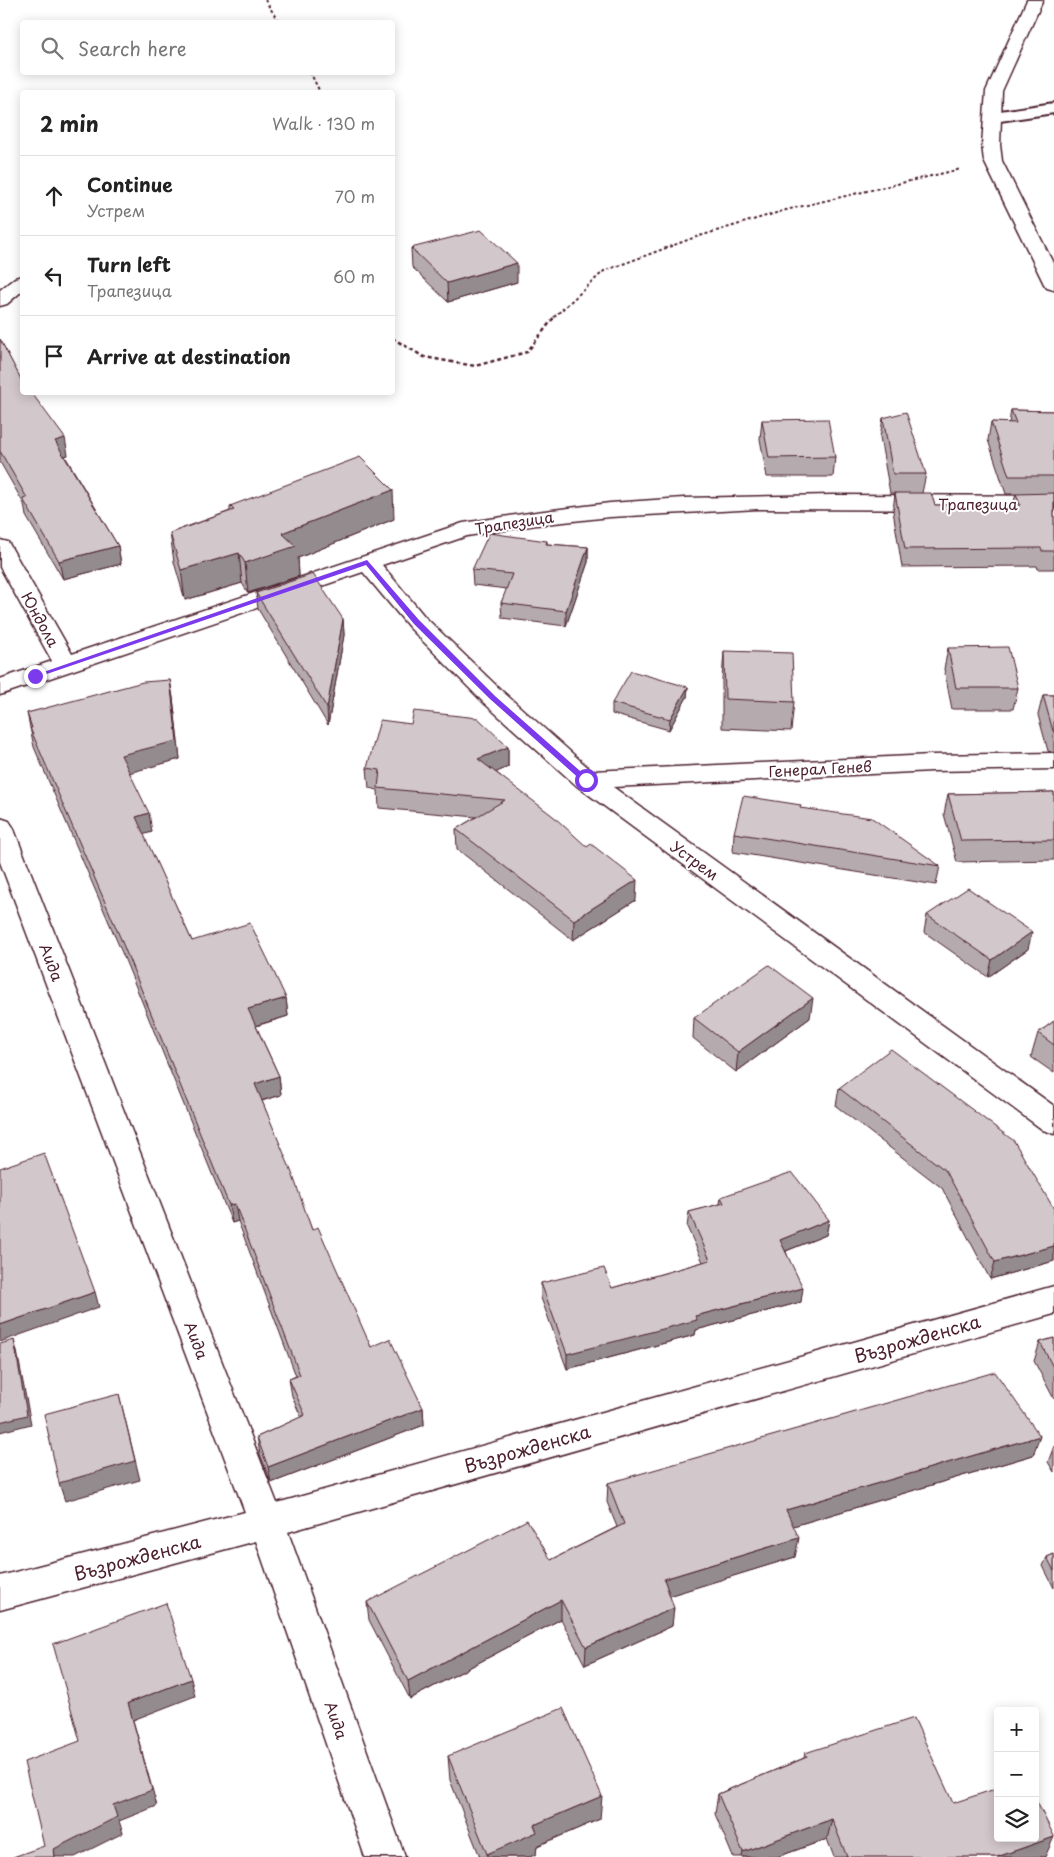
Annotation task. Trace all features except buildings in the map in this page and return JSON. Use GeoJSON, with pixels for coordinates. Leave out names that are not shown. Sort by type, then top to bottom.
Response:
{"type":"FeatureCollection","features":[{"type":"Feature","properties":{"kind":"street"},"geometry":{"type":"LineString","coordinates":[[1035,0],[994,91],[993,161],[1054,284]]}},
{"type":"Feature","properties":{"kind":"street"},"geometry":{"type":"LineString","coordinates":[[0,300],[20,284]]}},
{"type":"Feature","properties":{"kind":"street","name":"Трапезица"},"geometry":{"type":"LineString","coordinates":[[0,688],[463,530],[526,518],[628,508],[809,502],[1054,503]]}},
{"type":"Feature","properties":{"kind":"street","name":"Юндола"},"geometry":{"type":"LineString","coordinates":[[0,547],[66,665]]}},
{"type":"Feature","properties":{"kind":"street","name":"Устрем"},"geometry":{"type":"LineString","coordinates":[[367,562],[430,636],[493,697],[586,780],[1054,1122]]}},
{"type":"Feature","properties":{"kind":"street","name":"Генерал Генев"},"geometry":{"type":"LineString","coordinates":[[586,780],[932,763],[1054,761]]}},
{"type":"Feature","properties":{"kind":"street","name":"Аида"},"geometry":{"type":"LineString","coordinates":[[0,827],[267,1522],[385,1857]]}},
{"type":"Feature","properties":{"kind":"street","name":"Възрожденска"},"geometry":{"type":"LineString","coordinates":[[0,1594],[267,1522],[1054,1300]]}},
{"type":"Feature","properties":{"kind":"lane"},"geometry":{"type":"LineString","coordinates":[[993,117],[1054,108]]}},
{"type":"Feature","properties":{"kind":"path"},"geometry":{"type":"LineString","coordinates":[[265,0],[278,20]]}},
{"type":"Feature","properties":{"kind":"path"},"geometry":{"type":"LineString","coordinates":[[312,75],[319,90]]}},
{"type":"Feature","properties":{"kind":"path"},"geometry":{"type":"LineString","coordinates":[[395,340],[424,357],[475,366],[527,352],[559,310],[604,271],[693,238],[786,210],[900,185],[993,161]]}},
{"type":"Feature","properties":{"kind":"route"},"geometry":{"type":"LineString","coordinates":[[35,676],[367,562],[417,622],[493,697],[586,780]]}}]}
